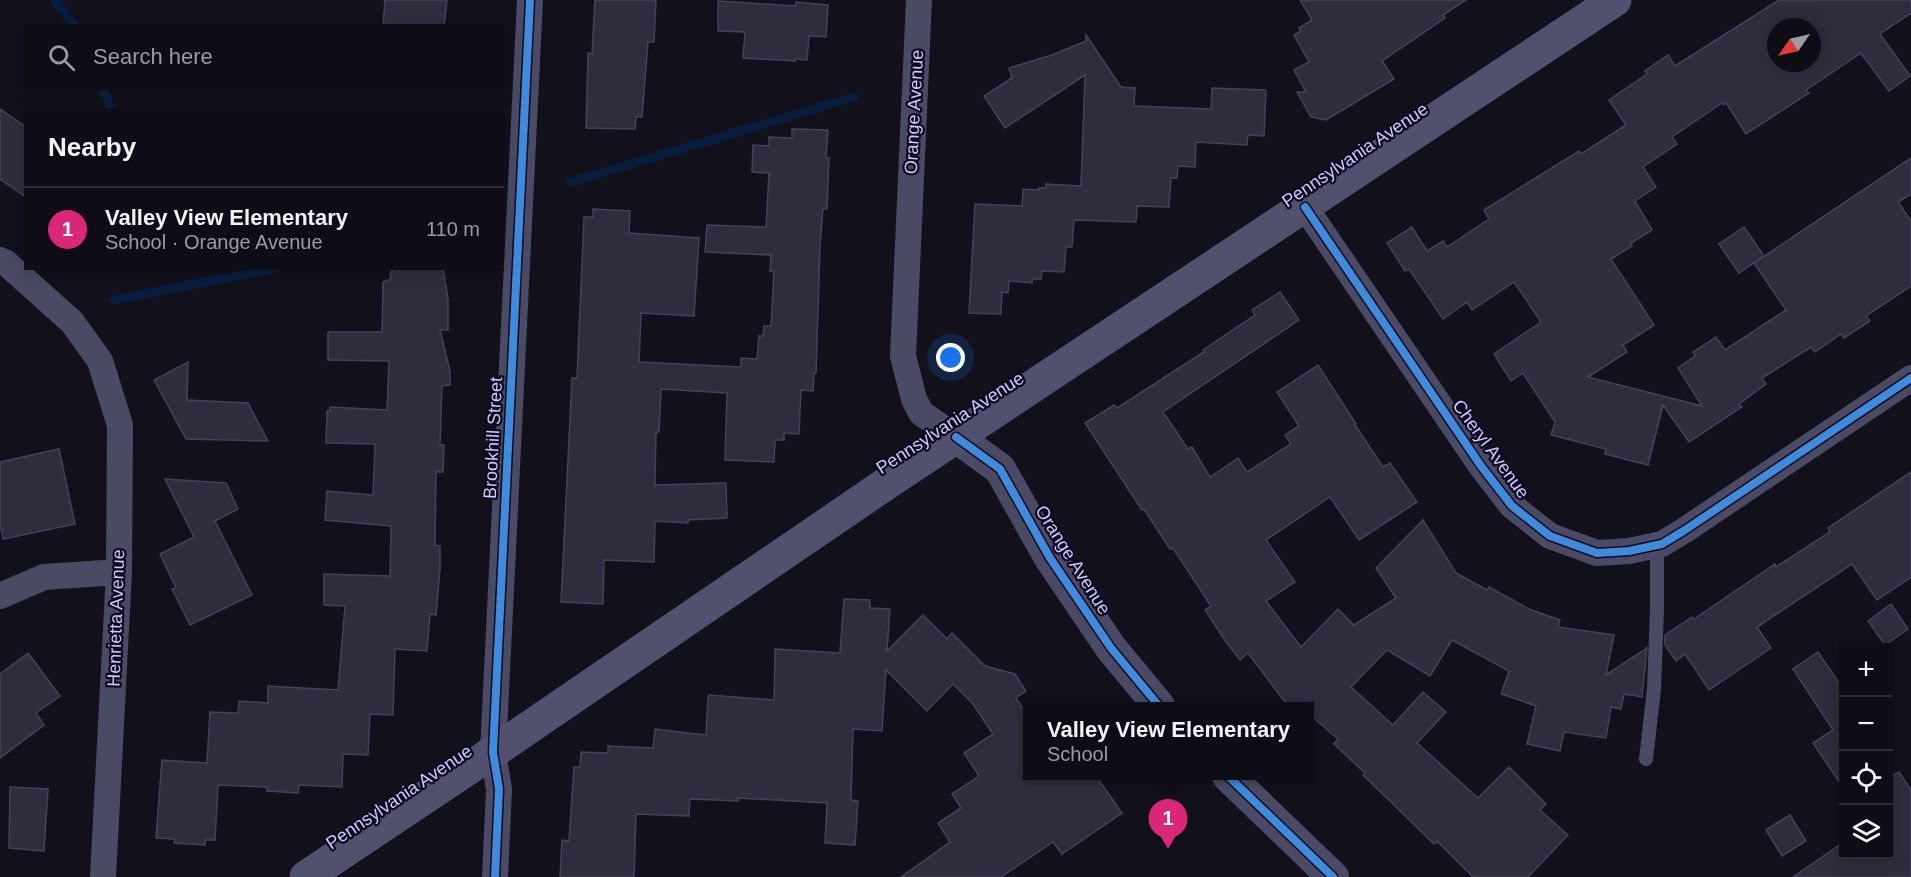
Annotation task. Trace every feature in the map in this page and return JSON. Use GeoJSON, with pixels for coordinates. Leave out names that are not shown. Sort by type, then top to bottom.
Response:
{"type":"FeatureCollection","features":[{"type":"Feature","properties":{"kind":"main road","name":"Pennsylvania Avenue"},"geometry":{"type":"LineString","coordinates":[[306,877],[956,437],[1615,0]]}},
{"type":"Feature","properties":{"kind":"street","name":"Brookhill Street"},"geometry":{"type":"LineString","coordinates":[[495,877],[499,789],[493,752],[530,0]]}},
{"type":"Feature","properties":{"kind":"street","name":"Orange Avenue"},"geometry":{"type":"LineString","coordinates":[[919,0],[903,356],[914,399],[921,413],[1000,469],[1056,567],[1110,648],[1156,702]]}},
{"type":"Feature","properties":{"kind":"street","name":"Cheryl Avenue"},"geometry":{"type":"LineString","coordinates":[[1305,207],[1475,456],[1512,506],[1550,536],[1598,553],[1629,551],[1662,544],[1911,378]]}},
{"type":"Feature","properties":{"kind":"street","name":"Henrietta Avenue"},"geometry":{"type":"LineString","coordinates":[[0,260],[72,322],[100,361],[120,425],[119,572],[103,877]]}},
{"type":"Feature","properties":{"kind":"street"},"geometry":{"type":"LineString","coordinates":[[0,596],[44,577],[119,572]]}},
{"type":"Feature","properties":{"kind":"street"},"geometry":{"type":"LineString","coordinates":[[1232,780],[1333,877]]}},
{"type":"Feature","properties":{"kind":"lane"},"geometry":{"type":"LineString","coordinates":[[1646,759],[1654,690],[1657,545]]}},
{"type":"Feature","properties":{"kind":"building"},"geometry":{"type":"Polygon","coordinates":[[[385,0],[447,0],[444,24],[383,24],[385,0]]]}},
{"type":"Feature","properties":{"kind":"building"},"geometry":{"type":"Polygon","coordinates":[[[595,0],[656,0],[654,42],[648,42],[642,117],[636,117],[635,129],[586,128],[588,53],[592,54],[595,0]]]}},
{"type":"Feature","properties":{"kind":"building"},"geometry":{"type":"Polygon","coordinates":[[[1300,0],[1466,0],[1443,15],[1445,18],[1382,61],[1394,79],[1326,120],[1311,117],[1297,92],[1306,92],[1294,70],[1309,62],[1294,35],[1301,31],[1299,28],[1312,20],[1300,0]]]}},
{"type":"Feature","properties":{"kind":"building"},"geometry":{"type":"Polygon","coordinates":[[[1779,0],[1911,0],[1911,13],[1880,34],[1910,76],[1889,91],[1861,53],[1806,90],[1809,93],[1746,134],[1726,103],[1723,105],[1722,103],[1672,137],[1677,144],[1643,167],[1656,187],[1635,201],[1652,230],[1611,259],[1654,325],[1623,345],[1627,352],[1588,377],[1702,406],[1678,368],[1695,356],[1693,352],[1716,337],[1725,350],[1786,310],[1754,263],[1911,158],[1911,194],[1898,202],[1911,221],[1911,286],[1866,316],[1870,321],[1844,338],[1841,334],[1815,352],[1811,347],[1762,378],[1766,384],[1739,404],[1742,407],[1689,442],[1663,405],[1648,465],[1605,454],[1606,449],[1551,435],[1555,422],[1523,373],[1511,381],[1494,354],[1541,322],[1514,282],[1472,310],[1467,302],[1443,319],[1409,269],[1405,271],[1387,243],[1412,227],[1427,251],[1443,241],[1447,247],[1489,219],[1484,210],[1579,151],[1581,154],[1626,125],[1609,100],[1647,74],[1645,71],[1668,55],[1675,66],[1779,0]]]}},
{"type":"Feature","properties":{"kind":"building"},"geometry":{"type":"Polygon","coordinates":[[[718,1],[795,6],[796,2],[828,5],[826,37],[809,36],[807,60],[743,58],[745,32],[718,31],[718,1]]]}},
{"type":"Feature","properties":{"kind":"building"},"geometry":{"type":"Polygon","coordinates":[[[1086,35],[1121,87],[1135,88],[1134,106],[1211,109],[1212,88],[1266,90],[1264,136],[1248,135],[1247,145],[1196,142],[1195,167],[1178,166],[1177,178],[1171,178],[1169,207],[1137,206],[1136,222],[1074,220],[1072,247],[1066,247],[1064,272],[1042,271],[1041,279],[1032,279],[1032,283],[1009,281],[1008,293],[1002,292],[1001,314],[969,313],[975,204],[1022,206],[1023,189],[1039,190],[1039,188],[1046,188],[1046,184],[1081,186],[1085,75],[1005,128],[984,96],[1012,78],[1009,68],[1052,55],[1086,41],[1086,35]]]}},
{"type":"Feature","properties":{"kind":"building"},"geometry":{"type":"Polygon","coordinates":[[[0,109],[24,126],[24,196],[0,179],[0,109]]]}},
{"type":"Feature","properties":{"kind":"building"},"geometry":{"type":"Polygon","coordinates":[[[792,129],[828,130],[826,158],[829,158],[827,209],[823,208],[820,245],[816,373],[814,373],[813,391],[801,390],[799,434],[784,433],[784,440],[775,440],[774,462],[725,460],[727,393],[661,389],[659,432],[656,432],[655,485],[726,483],[727,518],[688,520],[688,523],[655,521],[654,562],[604,560],[603,604],[561,602],[572,378],[577,378],[584,217],[593,217],[593,209],[630,211],[629,233],[699,238],[694,316],[641,313],[639,362],[741,367],[741,358],[757,359],[759,336],[763,336],[764,326],[771,326],[774,272],[770,271],[771,255],[705,252],[707,225],[766,227],[769,173],[752,172],[753,145],[769,146],[769,137],[792,138],[792,129]]]}},
{"type":"Feature","properties":{"kind":"building"},"geometry":{"type":"Polygon","coordinates":[[[1744,227],[1764,256],[1739,273],[1719,244],[1744,227]]]}},
{"type":"Feature","properties":{"kind":"building"},"geometry":{"type":"Polygon","coordinates":[[[392,270],[443,270],[448,299],[448,330],[440,330],[450,371],[450,385],[442,386],[440,445],[444,445],[443,472],[436,472],[435,545],[440,546],[440,569],[436,615],[430,614],[427,651],[395,649],[393,715],[370,714],[368,755],[343,754],[342,787],[299,785],[298,793],[267,791],[267,787],[218,785],[215,840],[205,840],[205,845],[174,843],[175,839],[156,838],[162,760],[207,763],[210,712],[238,713],[239,701],[268,703],[268,686],[338,690],[345,606],[324,605],[324,574],[390,576],[391,526],[325,520],[327,491],[373,495],[375,444],[326,443],[327,411],[330,411],[330,407],[387,410],[389,361],[328,360],[328,332],[382,332],[383,282],[391,279],[390,273],[392,270]]]}},
{"type":"Feature","properties":{"kind":"building"},"geometry":{"type":"Polygon","coordinates":[[[1280,292],[1299,320],[1163,412],[1188,449],[1192,447],[1210,477],[1238,458],[1247,472],[1291,444],[1285,435],[1299,426],[1277,392],[1318,365],[1383,467],[1390,463],[1417,502],[1359,540],[1330,497],[1266,540],[1295,582],[1266,601],[1301,647],[1338,609],[1354,625],[1396,598],[1376,568],[1423,520],[1456,573],[1487,590],[1489,587],[1529,609],[1560,620],[1558,627],[1614,635],[1606,675],[1647,648],[1642,697],[1624,694],[1621,709],[1611,707],[1606,738],[1564,732],[1560,751],[1527,744],[1536,706],[1501,694],[1509,671],[1452,640],[1430,676],[1387,650],[1351,687],[1393,725],[1423,692],[1446,712],[1417,743],[1478,798],[1509,767],[1546,804],[1540,810],[1568,835],[1528,877],[1473,877],[1437,841],[1434,844],[1334,744],[1338,739],[1314,718],[1314,702],[1285,702],[1248,653],[1240,660],[1205,610],[1211,606],[1173,548],[1170,549],[1144,509],[1142,510],[1085,423],[1114,405],[1117,408],[1204,352],[1203,350],[1255,315],[1252,310],[1280,292]]]}},
{"type":"Feature","properties":{"kind":"building"},"geometry":{"type":"Polygon","coordinates":[[[188,362],[187,400],[248,403],[268,441],[186,439],[154,380],[188,362]]]}},
{"type":"Feature","properties":{"kind":"building"},"geometry":{"type":"Polygon","coordinates":[[[59,449],[75,524],[3,539],[0,524],[0,462],[59,449]]]}},
{"type":"Feature","properties":{"kind":"building"},"geometry":{"type":"Polygon","coordinates":[[[1911,472],[1911,577],[1877,600],[1852,564],[1757,627],[1771,648],[1709,690],[1685,654],[1676,661],[1665,645],[1665,635],[1692,617],[1694,619],[1775,564],[1776,567],[1830,532],[1828,528],[1911,472]]]}},
{"type":"Feature","properties":{"kind":"building"},"geometry":{"type":"Polygon","coordinates":[[[165,479],[226,483],[238,509],[215,521],[252,595],[190,625],[172,589],[176,588],[160,554],[194,537],[165,479]]]}},
{"type":"Feature","properties":{"kind":"building"},"geometry":{"type":"Polygon","coordinates":[[[844,599],[870,600],[870,608],[890,609],[887,651],[923,615],[947,639],[952,633],[985,666],[1015,674],[1026,691],[1016,698],[1023,709],[1023,780],[1099,780],[1122,813],[1062,854],[1053,842],[1001,877],[901,877],[950,842],[938,823],[961,808],[952,794],[979,776],[964,753],[993,734],[973,704],[953,684],[927,711],[886,670],[882,731],[853,729],[851,800],[858,801],[855,845],[825,843],[827,803],[738,798],[738,801],[690,799],[689,816],[636,814],[634,877],[560,877],[562,840],[569,841],[574,767],[580,767],[581,752],[608,753],[608,746],[653,748],[655,729],[706,735],[709,695],[774,700],[775,649],[840,653],[844,599]]]}},
{"type":"Feature","properties":{"kind":"building"},"geometry":{"type":"Polygon","coordinates":[[[1891,604],[1908,629],[1888,643],[1884,643],[1868,621],[1891,604]]]}},
{"type":"Feature","properties":{"kind":"building"},"geometry":{"type":"Polygon","coordinates":[[[1818,652],[1839,683],[1839,782],[1813,743],[1833,730],[1793,669],[1818,652]]]}},
{"type":"Feature","properties":{"kind":"building"},"geometry":{"type":"Polygon","coordinates":[[[28,653],[60,696],[36,713],[44,725],[0,758],[0,674],[28,653]]]}},
{"type":"Feature","properties":{"kind":"building"},"geometry":{"type":"Polygon","coordinates":[[[1899,772],[1911,790],[1911,877],[1793,877],[1839,845],[1839,859],[1893,859],[1893,775],[1899,772]]]}},
{"type":"Feature","properties":{"kind":"building"},"geometry":{"type":"Polygon","coordinates":[[[10,787],[48,789],[44,851],[9,848],[10,787]]]}},
{"type":"Feature","properties":{"kind":"building"},"geometry":{"type":"Polygon","coordinates":[[[1790,815],[1806,841],[1782,856],[1766,830],[1790,815]]]}},
{"type":"Feature","properties":{"kind":"waterway"},"geometry":{"type":"LineString","coordinates":[[55,0],[73,24]]}},
{"type":"Feature","properties":{"kind":"waterway"},"geometry":{"type":"LineString","coordinates":[[103,90],[111,108]]}},
{"type":"Feature","properties":{"kind":"waterway"},"geometry":{"type":"LineString","coordinates":[[571,182],[854,97]]}},
{"type":"Feature","properties":{"kind":"waterway"},"geometry":{"type":"LineString","coordinates":[[114,300],[267,270]]}},
{"type":"Feature","properties":{"kind":"cycle path"},"geometry":{"type":"LineString","coordinates":[[495,877],[499,789],[493,752],[530,0]]}},
{"type":"Feature","properties":{"kind":"cycle path"},"geometry":{"type":"LineString","coordinates":[[1305,207],[1481,466],[1512,506],[1550,536],[1597,553],[1629,551],[1662,544],[1911,378]]}},
{"type":"Feature","properties":{"kind":"cycle path"},"geometry":{"type":"LineString","coordinates":[[956,437],[1000,469],[1050,558],[1111,648],[1156,702]]}},
{"type":"Feature","properties":{"kind":"cycle path"},"geometry":{"type":"LineString","coordinates":[[1232,780],[1333,877]]}},
{"type":"Feature","properties":{"kind":"place","name":"Valley View Elementary"},"geometry":{"type":"Point","coordinates":[1168,849]}}]}
